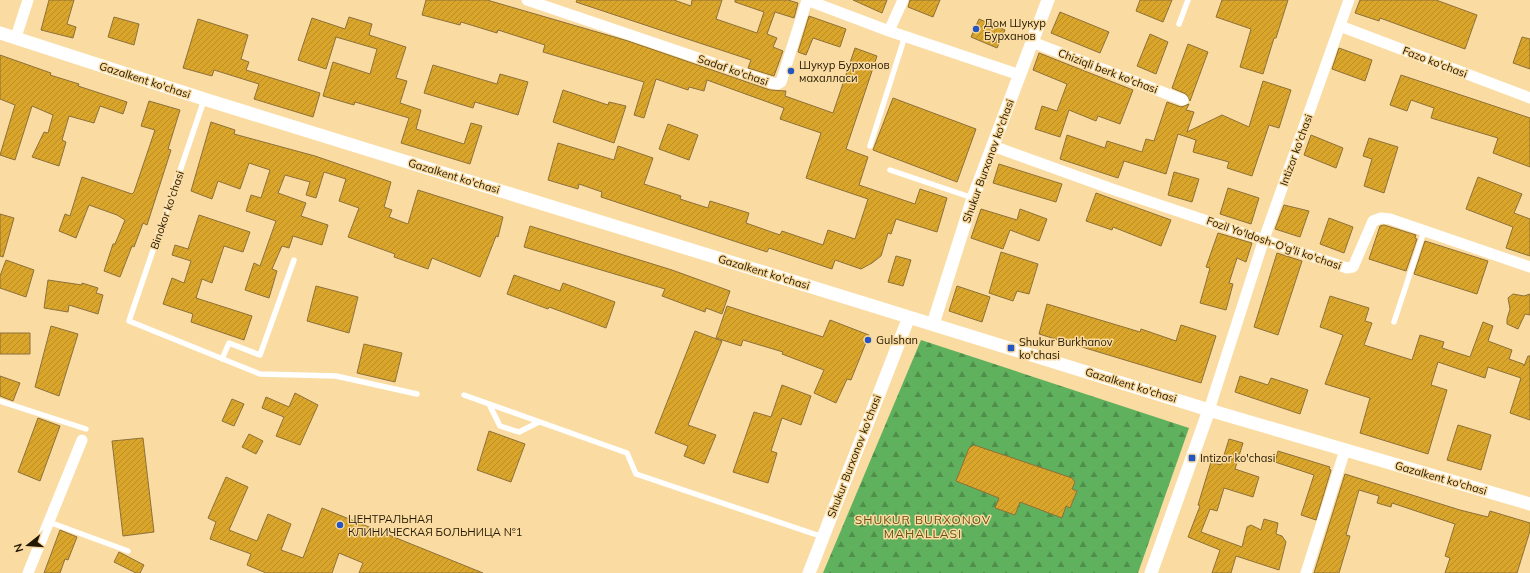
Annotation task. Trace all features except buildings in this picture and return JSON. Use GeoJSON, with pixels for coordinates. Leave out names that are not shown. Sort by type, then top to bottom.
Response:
{"type":"FeatureCollection","features":[{"type":"Feature","properties":{"kind":"street"},"geometry":{"type":"LineString","coordinates":[[16,37],[28,0]]}},
{"type":"Feature","properties":{"kind":"street","name":"Sadaf ko'chasi"},"geometry":{"type":"LineString","coordinates":[[527,0],[778,84],[781,82],[807,0],[889,31],[1020,75]]}},
{"type":"Feature","properties":{"kind":"street"},"geometry":{"type":"LineString","coordinates":[[889,31],[902,0]]}},
{"type":"Feature","properties":{"kind":"street","name":"Shukur Burxonov ko'chasi"},"geometry":{"type":"LineString","coordinates":[[933,324],[973,198],[1048,0]]}},
{"type":"Feature","properties":{"kind":"street","name":"Intizor ko'chasi"},"geometry":{"type":"LineString","coordinates":[[1150,573],[1209,410],[1264,239],[1349,0]]}},
{"type":"Feature","properties":{"kind":"street","name":"Fazo ko'chasi"},"geometry":{"type":"LineString","coordinates":[[1340,26],[1530,98]]}},
{"type":"Feature","properties":{"kind":"street","name":"Gazalkent ko'chasi"},"geometry":{"type":"LineString","coordinates":[[0,32],[204,99],[1209,410],[1530,504]]}},
{"type":"Feature","properties":{"kind":"street","name":"Chiziqli berk ko'chasi"},"geometry":{"type":"LineString","coordinates":[[1032,42],[1183,100]]}},
{"type":"Feature","properties":{"kind":"street","name":"Fozil Yo'ldosh-O'g'li ko'chasi"},"geometry":{"type":"LineString","coordinates":[[992,146],[1112,189],[1347,268],[1353,267],[1374,221],[1381,218],[1390,218],[1530,268]]}},
{"type":"Feature","properties":{"kind":"street","name":"Shukur Burxonov ko'chasi"},"geometry":{"type":"LineString","coordinates":[[809,573],[909,317]]}},
{"type":"Feature","properties":{"kind":"street"},"geometry":{"type":"LineString","coordinates":[[28,573],[82,440]]}},
{"type":"Feature","properties":{"kind":"street"},"geometry":{"type":"LineString","coordinates":[[1306,573],[1345,450]]}},
{"type":"Feature","properties":{"kind":"lane"},"geometry":{"type":"LineString","coordinates":[[1179,24],[1188,0]]}},
{"type":"Feature","properties":{"kind":"lane"},"geometry":{"type":"LineString","coordinates":[[870,146],[905,36]]}},
{"type":"Feature","properties":{"kind":"lane","name":"Binokor ko'chasi"},"geometry":{"type":"LineString","coordinates":[[204,99],[129,321],[222,359]]}},
{"type":"Feature","properties":{"kind":"lane"},"geometry":{"type":"LineString","coordinates":[[890,170],[973,198]]}},
{"type":"Feature","properties":{"kind":"lane"},"geometry":{"type":"LineString","coordinates":[[1394,322],[1424,231]]}},
{"type":"Feature","properties":{"kind":"lane"},"geometry":{"type":"LineString","coordinates":[[294,260],[260,355],[228,343],[222,359],[260,374],[336,376],[418,394]]}},
{"type":"Feature","properties":{"kind":"lane"},"geometry":{"type":"LineString","coordinates":[[464,395],[627,453],[636,474],[823,537]]}},
{"type":"Feature","properties":{"kind":"lane"},"geometry":{"type":"LineString","coordinates":[[0,401],[86,429]]}},
{"type":"Feature","properties":{"kind":"lane"},"geometry":{"type":"LineString","coordinates":[[489,404],[500,426],[519,432],[539,422]]}},
{"type":"Feature","properties":{"kind":"lane"},"geometry":{"type":"LineString","coordinates":[[49,522],[128,551]]}},
{"type":"Feature","properties":{"kind":"green space"},"geometry":{"type":"Polygon","coordinates":[[[921,340],[1189,428],[1138,573],[823,573],[921,340]]]}},
{"type":"Feature","properties":{"kind":"place","name":"Дом Шукур Бурханов"},"geometry":{"type":"Point","coordinates":[976,29]}},
{"type":"Feature","properties":{"kind":"place","name":"Шукур Бурхонов махалласи"},"geometry":{"type":"Point","coordinates":[791,71]}},
{"type":"Feature","properties":{"kind":"place","name":"Gulshan"},"geometry":{"type":"Point","coordinates":[868,340]}},
{"type":"Feature","properties":{"kind":"place","name":"Shukur Burkhanov ko'chasi"},"geometry":{"type":"Point","coordinates":[1011,348]}},
{"type":"Feature","properties":{"kind":"place","name":"Intizor ko'chasi"},"geometry":{"type":"Point","coordinates":[1192,458]}},
{"type":"Feature","properties":{"kind":"place","name":"ЦЕНТРАЛЬНАЯ КЛИНИЧЕСКАЯ БОЛЬНИЦА №1"},"geometry":{"type":"Point","coordinates":[340,525]}},
{"type":"Feature","properties":{"kind":"district","name":"SHUKUR BURXONOV MAHALLASI"},"geometry":{"type":"Point","coordinates":[923,527]}}]}
